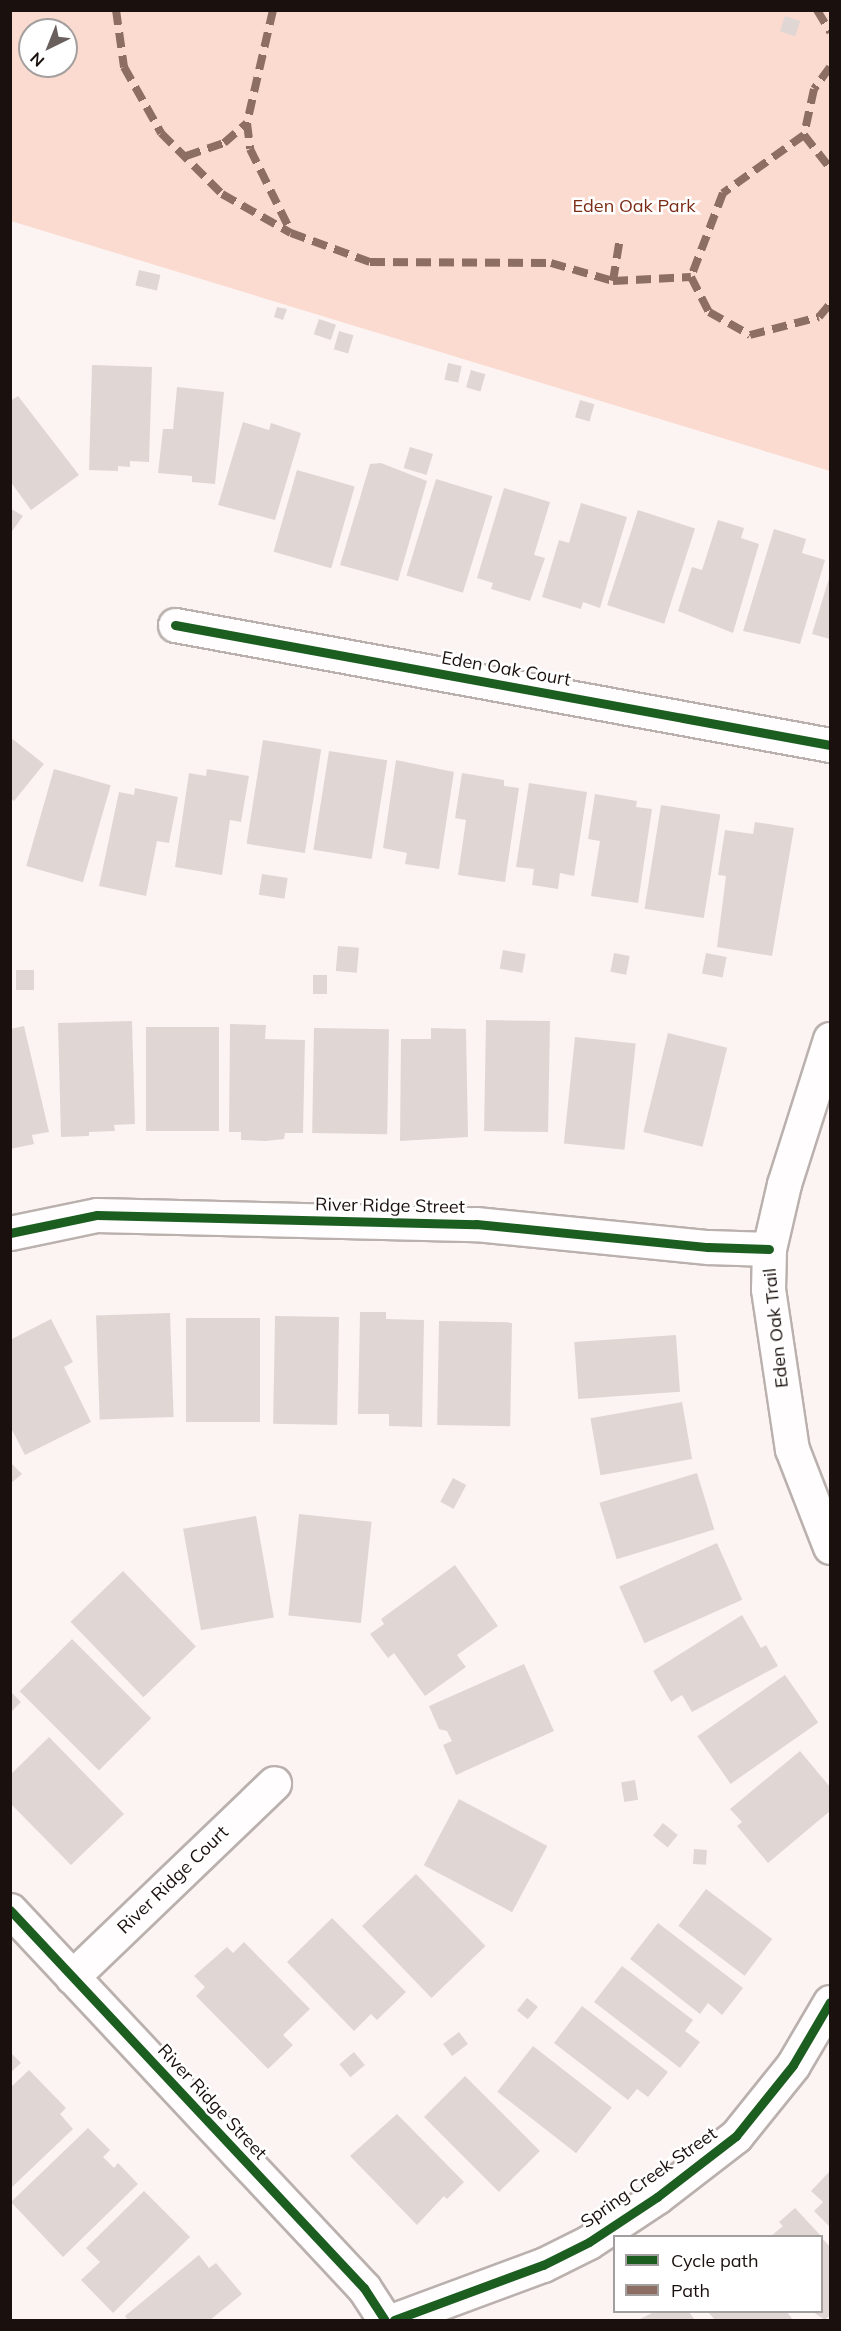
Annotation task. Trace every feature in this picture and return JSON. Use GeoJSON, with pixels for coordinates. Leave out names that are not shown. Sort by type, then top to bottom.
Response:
{"type":"FeatureCollection","features":[{"type":"Feature","properties":{"kind":"street","name":"Eden Oak Court"},"geometry":{"type":"LineString","coordinates":[[175,626],[831,745]]}},
{"type":"Feature","properties":{"kind":"street","name":"Eden Oak Trail"},"geometry":{"type":"LineString","coordinates":[[831,1039],[784,1184],[769,1249],[768,1289],[792,1449],[831,1546]]}},
{"type":"Feature","properties":{"kind":"street","name":"River Ridge Street"},"geometry":{"type":"LineString","coordinates":[[10,1233],[97,1215],[476,1224],[708,1247],[769,1249]]}},
{"type":"Feature","properties":{"kind":"street","name":"River Ridge Court"},"geometry":{"type":"LineString","coordinates":[[72,1977],[274,1783]]}},
{"type":"Feature","properties":{"kind":"street","name":"River Ridge Street"},"geometry":{"type":"LineString","coordinates":[[10,1910],[364,2288],[385,2320]]}},
{"type":"Feature","properties":{"kind":"street","name":"Spring Creek Street"},"geometry":{"type":"LineString","coordinates":[[394,2320],[543,2265],[589,2242],[657,2198],[736,2136],[793,2065],[831,2002]]}},
{"type":"Feature","properties":{"kind":"green space","name":"Eden Oak Park"},"geometry":{"type":"Polygon","coordinates":[[[10,11],[830,11],[830,471],[11,221],[10,11]]]}},
{"type":"Feature","properties":{"kind":"building"},"geometry":{"type":"Polygon","coordinates":[[[785,16],[800,21],[795,36],[780,31],[785,16]]]}},
{"type":"Feature","properties":{"kind":"building"},"geometry":{"type":"Polygon","coordinates":[[[139,270],[160,275],[157,291],[135,286],[139,270]]]}},
{"type":"Feature","properties":{"kind":"building"},"geometry":{"type":"Polygon","coordinates":[[[277,307],[287,309],[283,320],[274,317],[277,307]]]}},
{"type":"Feature","properties":{"kind":"building"},"geometry":{"type":"Polygon","coordinates":[[[319,319],[336,325],[331,340],[314,334],[319,319]]]}},
{"type":"Feature","properties":{"kind":"building"},"geometry":{"type":"Polygon","coordinates":[[[339,331],[353,335],[348,353],[334,349],[339,331]]]}},
{"type":"Feature","properties":{"kind":"building"},"geometry":{"type":"Polygon","coordinates":[[[448,363],[462,366],[458,383],[444,380],[448,363]]]}},
{"type":"Feature","properties":{"kind":"building"},"geometry":{"type":"Polygon","coordinates":[[[92,365],[152,367],[149,462],[130,461],[130,467],[118,466],[118,471],[89,470],[92,365]]]}},
{"type":"Feature","properties":{"kind":"building"},"geometry":{"type":"Polygon","coordinates":[[[471,370],[485,374],[480,391],[466,387],[471,370]]]}},
{"type":"Feature","properties":{"kind":"building"},"geometry":{"type":"Polygon","coordinates":[[[177,387],[224,392],[215,484],[192,482],[192,476],[158,473],[163,429],[173,429],[177,387]]]}},
{"type":"Feature","properties":{"kind":"building"},"geometry":{"type":"Polygon","coordinates":[[[18,396],[79,475],[31,510],[10,481],[10,401],[18,396]]]}},
{"type":"Feature","properties":{"kind":"building"},"geometry":{"type":"Polygon","coordinates":[[[580,400],[594,404],[589,421],[575,417],[580,400]]]}},
{"type":"Feature","properties":{"kind":"building"},"geometry":{"type":"Polygon","coordinates":[[[243,422],[269,430],[271,423],[301,433],[275,520],[218,505],[243,422]]]}},
{"type":"Feature","properties":{"kind":"building"},"geometry":{"type":"Polygon","coordinates":[[[410,447],[433,454],[427,475],[404,468],[410,447]]]}},
{"type":"Feature","properties":{"kind":"building"},"geometry":{"type":"Polygon","coordinates":[[[381,463],[427,481],[398,581],[340,565],[370,464],[381,463]]]}},
{"type":"Feature","properties":{"kind":"building"},"geometry":{"type":"Polygon","coordinates":[[[297,470],[355,487],[331,568],[274,552],[297,470]]]}},
{"type":"Feature","properties":{"kind":"building"},"geometry":{"type":"Polygon","coordinates":[[[436,479],[492,496],[463,593],[406,576],[436,479]]]}},
{"type":"Feature","properties":{"kind":"building"},"geometry":{"type":"Polygon","coordinates":[[[504,488],[550,502],[534,555],[545,558],[530,601],[491,589],[493,583],[477,578],[504,488]]]}},
{"type":"Feature","properties":{"kind":"building"},"geometry":{"type":"Polygon","coordinates":[[[581,503],[627,517],[600,608],[583,602],[581,609],[542,597],[559,540],[569,543],[581,503]]]}},
{"type":"Feature","properties":{"kind":"building"},"geometry":{"type":"Polygon","coordinates":[[[10,508],[23,516],[10,534],[10,508]]]}},
{"type":"Feature","properties":{"kind":"building"},"geometry":{"type":"Polygon","coordinates":[[[638,510],[695,529],[664,624],[607,605],[638,510]]]}},
{"type":"Feature","properties":{"kind":"building"},"geometry":{"type":"Polygon","coordinates":[[[718,520],[744,528],[741,538],[759,544],[733,633],[678,611],[692,567],[702,570],[718,520]]]}},
{"type":"Feature","properties":{"kind":"building"},"geometry":{"type":"Polygon","coordinates":[[[774,529],[806,539],[802,553],[825,560],[800,644],[743,631],[774,529]]]}},
{"type":"Feature","properties":{"kind":"building"},"geometry":{"type":"Polygon","coordinates":[[[830,575],[830,639],[812,634],[830,575]]]}},
{"type":"Feature","properties":{"kind":"building"},"geometry":{"type":"Polygon","coordinates":[[[10,737],[44,764],[14,801],[10,798],[10,737]]]}},
{"type":"Feature","properties":{"kind":"building"},"geometry":{"type":"Polygon","coordinates":[[[263,740],[321,749],[305,853],[247,844],[263,740]]]}},
{"type":"Feature","properties":{"kind":"building"},"geometry":{"type":"Polygon","coordinates":[[[329,751],[387,760],[372,859],[313,850],[329,751]]]}},
{"type":"Feature","properties":{"kind":"building"},"geometry":{"type":"Polygon","coordinates":[[[396,760],[454,772],[439,869],[405,864],[407,853],[383,848],[396,760]]]}},
{"type":"Feature","properties":{"kind":"building"},"geometry":{"type":"Polygon","coordinates":[[[54,769],[111,785],[83,882],[26,866],[54,769]]]}},
{"type":"Feature","properties":{"kind":"building"},"geometry":{"type":"Polygon","coordinates":[[[207,769],[249,776],[241,822],[230,820],[222,875],[175,867],[189,773],[206,776],[207,769]]]}},
{"type":"Feature","properties":{"kind":"building"},"geometry":{"type":"Polygon","coordinates":[[[462,773],[504,780],[504,786],[519,788],[505,882],[458,875],[466,820],[455,818],[462,773]]]}},
{"type":"Feature","properties":{"kind":"building"},"geometry":{"type":"Polygon","coordinates":[[[529,783],[587,792],[574,876],[560,873],[558,889],[532,885],[534,869],[516,867],[529,783]]]}},
{"type":"Feature","properties":{"kind":"building"},"geometry":{"type":"Polygon","coordinates":[[[135,788],[178,797],[169,843],[157,841],[146,896],[99,886],[119,792],[134,795],[135,788]]]}},
{"type":"Feature","properties":{"kind":"building"},"geometry":{"type":"Polygon","coordinates":[[[595,794],[637,801],[636,807],[652,809],[638,903],[591,896],[600,841],[588,839],[595,794]]]}},
{"type":"Feature","properties":{"kind":"building"},"geometry":{"type":"Polygon","coordinates":[[[661,805],[720,814],[704,918],[645,909],[661,805]]]}},
{"type":"Feature","properties":{"kind":"building"},"geometry":{"type":"Polygon","coordinates":[[[755,822],[794,828],[772,956],[717,947],[726,876],[718,875],[725,830],[753,834],[755,822]]]}},
{"type":"Feature","properties":{"kind":"building"},"geometry":{"type":"Polygon","coordinates":[[[262,874],[288,878],[284,899],[259,895],[262,874]]]}},
{"type":"Feature","properties":{"kind":"building"},"geometry":{"type":"Polygon","coordinates":[[[338,946],[359,948],[357,973],[336,971],[338,946]]]}},
{"type":"Feature","properties":{"kind":"building"},"geometry":{"type":"Polygon","coordinates":[[[503,950],[526,954],[522,973],[500,969],[503,950]]]}},
{"type":"Feature","properties":{"kind":"building"},"geometry":{"type":"Polygon","coordinates":[[[614,953],[630,956],[626,975],[610,972],[614,953]]]}},
{"type":"Feature","properties":{"kind":"building"},"geometry":{"type":"Polygon","coordinates":[[[706,953],[727,957],[723,978],[702,974],[706,953]]]}},
{"type":"Feature","properties":{"kind":"building"},"geometry":{"type":"Polygon","coordinates":[[[16,970],[34,970],[34,990],[16,990],[16,970]]]}},
{"type":"Feature","properties":{"kind":"building"},"geometry":{"type":"Polygon","coordinates":[[[313,975],[327,975],[327,994],[313,994],[313,975]]]}},
{"type":"Feature","properties":{"kind":"building"},"geometry":{"type":"Polygon","coordinates":[[[486,1020],[550,1021],[548,1132],[484,1131],[486,1020]]]}},
{"type":"Feature","properties":{"kind":"building"},"geometry":{"type":"Polygon","coordinates":[[[132,1021],[135,1124],[114,1125],[115,1131],[89,1132],[89,1136],[61,1137],[58,1023],[132,1021]]]}},
{"type":"Feature","properties":{"kind":"building"},"geometry":{"type":"Polygon","coordinates":[[[230,1024],[266,1025],[265,1039],[305,1040],[303,1133],[285,1133],[284,1139],[266,1141],[241,1140],[241,1132],[229,1132],[230,1024]]]}},
{"type":"Feature","properties":{"kind":"building"},"geometry":{"type":"Polygon","coordinates":[[[24,1026],[49,1132],[32,1135],[34,1144],[10,1149],[10,1029],[24,1026]]]}},
{"type":"Feature","properties":{"kind":"building"},"geometry":{"type":"Polygon","coordinates":[[[146,1027],[219,1027],[219,1131],[146,1131],[146,1027]]]}},
{"type":"Feature","properties":{"kind":"building"},"geometry":{"type":"Polygon","coordinates":[[[314,1028],[389,1029],[387,1134],[312,1133],[314,1028]]]}},
{"type":"Feature","properties":{"kind":"building"},"geometry":{"type":"Polygon","coordinates":[[[431,1028],[466,1029],[468,1137],[400,1141],[401,1039],[431,1039],[431,1028]]]}},
{"type":"Feature","properties":{"kind":"building"},"geometry":{"type":"Polygon","coordinates":[[[668,1033],[727,1048],[703,1147],[643,1132],[668,1033]]]}},
{"type":"Feature","properties":{"kind":"building"},"geometry":{"type":"Polygon","coordinates":[[[575,1037],[636,1043],[624,1150],[564,1143],[575,1037]]]}},
{"type":"Feature","properties":{"kind":"building"},"geometry":{"type":"Polygon","coordinates":[[[360,1312],[386,1312],[386,1319],[424,1320],[422,1427],[389,1426],[389,1414],[358,1414],[360,1312]]]}},
{"type":"Feature","properties":{"kind":"building"},"geometry":{"type":"Polygon","coordinates":[[[170,1313],[174,1417],[100,1420],[96,1316],[170,1313]]]}},
{"type":"Feature","properties":{"kind":"building"},"geometry":{"type":"Polygon","coordinates":[[[275,1316],[339,1317],[337,1425],[273,1424],[275,1316]]]}},
{"type":"Feature","properties":{"kind":"building"},"geometry":{"type":"Polygon","coordinates":[[[186,1318],[260,1318],[260,1422],[186,1422],[186,1318]]]}},
{"type":"Feature","properties":{"kind":"building"},"geometry":{"type":"Polygon","coordinates":[[[51,1319],[73,1362],[64,1367],[91,1422],[25,1455],[10,1426],[10,1340],[51,1319]]]}},
{"type":"Feature","properties":{"kind":"building"},"geometry":{"type":"Polygon","coordinates":[[[439,1321],[512,1322],[510,1426],[437,1425],[439,1321]]]}},
{"type":"Feature","properties":{"kind":"building"},"geometry":{"type":"Polygon","coordinates":[[[676,1335],[680,1392],[578,1399],[574,1342],[676,1335]]]}},
{"type":"Feature","properties":{"kind":"building"},"geometry":{"type":"Polygon","coordinates":[[[682,1402],[692,1459],[600,1475],[590,1418],[682,1402]]]}},
{"type":"Feature","properties":{"kind":"building"},"geometry":{"type":"Polygon","coordinates":[[[10,1462],[22,1474],[10,1484],[10,1462]]]}},
{"type":"Feature","properties":{"kind":"building"},"geometry":{"type":"Polygon","coordinates":[[[697,1473],[714,1529],[617,1559],[599,1503],[697,1473]]]}},
{"type":"Feature","properties":{"kind":"building"},"geometry":{"type":"Polygon","coordinates":[[[453,1478],[466,1485],[454,1509],[440,1502],[453,1478]]]}},
{"type":"Feature","properties":{"kind":"building"},"geometry":{"type":"Polygon","coordinates":[[[299,1514],[372,1522],[361,1623],[288,1615],[299,1514]]]}},
{"type":"Feature","properties":{"kind":"building"},"geometry":{"type":"Polygon","coordinates":[[[256,1516],[274,1617],[201,1630],[183,1529],[256,1516]]]}},
{"type":"Feature","properties":{"kind":"building"},"geometry":{"type":"Polygon","coordinates":[[[717,1543],[742,1600],[644,1643],[619,1587],[717,1543]]]}},
{"type":"Feature","properties":{"kind":"building"},"geometry":{"type":"Polygon","coordinates":[[[455,1565],[498,1626],[457,1655],[466,1667],[425,1696],[394,1653],[388,1658],[370,1634],[384,1624],[381,1619],[455,1565]]]}},
{"type":"Feature","properties":{"kind":"building"},"geometry":{"type":"Polygon","coordinates":[[[123,1571],[196,1647],[143,1697],[70,1622],[123,1571]]]}},
{"type":"Feature","properties":{"kind":"building"},"geometry":{"type":"Polygon","coordinates":[[[742,1615],[761,1648],[766,1645],[778,1666],[692,1712],[682,1695],[671,1702],[653,1671],[742,1615]]]}},
{"type":"Feature","properties":{"kind":"building"},"geometry":{"type":"Polygon","coordinates":[[[72,1639],[151,1718],[99,1771],[20,1691],[72,1639]]]}},
{"type":"Feature","properties":{"kind":"building"},"geometry":{"type":"Polygon","coordinates":[[[524,1664],[554,1731],[456,1775],[443,1745],[452,1741],[447,1731],[439,1729],[429,1706],[524,1664]]]}},
{"type":"Feature","properties":{"kind":"building"},"geometry":{"type":"Polygon","coordinates":[[[785,1675],[818,1723],[731,1784],[697,1736],[785,1675]]]}},
{"type":"Feature","properties":{"kind":"building"},"geometry":{"type":"Polygon","coordinates":[[[10,1691],[21,1702],[10,1713],[10,1691]]]}},
{"type":"Feature","properties":{"kind":"building"},"geometry":{"type":"Polygon","coordinates":[[[49,1737],[124,1814],[71,1865],[10,1803],[10,1775],[49,1737]]]}},
{"type":"Feature","properties":{"kind":"building"},"geometry":{"type":"Polygon","coordinates":[[[800,1751],[830,1787],[830,1811],[768,1863],[737,1826],[742,1822],[730,1809],[800,1751]]]}},
{"type":"Feature","properties":{"kind":"building"},"geometry":{"type":"Polygon","coordinates":[[[635,1780],[638,1800],[624,1802],[621,1782],[635,1780]]]}},
{"type":"Feature","properties":{"kind":"building"},"geometry":{"type":"Polygon","coordinates":[[[459,1799],[547,1846],[512,1912],[424,1865],[459,1799]]]}},
{"type":"Feature","properties":{"kind":"building"},"geometry":{"type":"Polygon","coordinates":[[[663,1823],[678,1835],[668,1847],[653,1835],[663,1823]]]}},
{"type":"Feature","properties":{"kind":"building"},"geometry":{"type":"Polygon","coordinates":[[[694,1849],[707,1850],[706,1865],[693,1864],[694,1849]]]}},
{"type":"Feature","properties":{"kind":"building"},"geometry":{"type":"Polygon","coordinates":[[[416,1874],[485,1946],[432,1998],[362,1926],[416,1874]]]}},
{"type":"Feature","properties":{"kind":"building"},"geometry":{"type":"Polygon","coordinates":[[[706,1889],[772,1939],[745,1976],[678,1926],[706,1889]]]}},
{"type":"Feature","properties":{"kind":"building"},"geometry":{"type":"Polygon","coordinates":[[[332,1918],[406,1992],[377,2020],[371,2014],[354,2031],[287,1962],[332,1918]]]}},
{"type":"Feature","properties":{"kind":"building"},"geometry":{"type":"Polygon","coordinates":[[[658,1923],[743,1988],[722,2015],[708,2003],[700,2014],[630,1959],[658,1923]]]}},
{"type":"Feature","properties":{"kind":"building"},"geometry":{"type":"Polygon","coordinates":[[[244,1942],[310,2009],[283,2035],[293,2045],[268,2069],[196,1996],[205,1987],[194,1976],[227,1947],[233,1953],[244,1942]]]}},
{"type":"Feature","properties":{"kind":"building"},"geometry":{"type":"Polygon","coordinates":[[[622,1966],[693,2020],[685,2031],[700,2042],[680,2068],[594,2002],[622,1966]]]}},
{"type":"Feature","properties":{"kind":"building"},"geometry":{"type":"Polygon","coordinates":[[[527,1998],[538,2007],[528,2019],[517,2010],[527,1998]]]}},
{"type":"Feature","properties":{"kind":"building"},"geometry":{"type":"Polygon","coordinates":[[[582,2006],[668,2072],[648,2097],[637,2089],[628,2100],[554,2043],[582,2006]]]}},
{"type":"Feature","properties":{"kind":"building"},"geometry":{"type":"Polygon","coordinates":[[[459,2032],[468,2044],[452,2056],[443,2044],[459,2032]]]}},
{"type":"Feature","properties":{"kind":"building"},"geometry":{"type":"Polygon","coordinates":[[[533,2046],[612,2108],[576,2153],[497,2092],[533,2046]]]}},
{"type":"Feature","properties":{"kind":"building"},"geometry":{"type":"Polygon","coordinates":[[[10,2052],[21,2063],[10,2073],[10,2052]]]}},
{"type":"Feature","properties":{"kind":"building"},"geometry":{"type":"Polygon","coordinates":[[[354,2052],[365,2065],[350,2077],[339,2064],[354,2052]]]}},
{"type":"Feature","properties":{"kind":"building"},"geometry":{"type":"Polygon","coordinates":[[[29,2070],[66,2108],[60,2114],[73,2129],[10,2189],[10,2088],[29,2070]]]}},
{"type":"Feature","properties":{"kind":"building"},"geometry":{"type":"Polygon","coordinates":[[[465,2076],[540,2151],[499,2192],[424,2117],[465,2076]]]}},
{"type":"Feature","properties":{"kind":"building"},"geometry":{"type":"Polygon","coordinates":[[[397,2114],[464,2182],[447,2199],[444,2196],[417,2225],[350,2156],[397,2114]]]}},
{"type":"Feature","properties":{"kind":"building"},"geometry":{"type":"Polygon","coordinates":[[[88,2128],[110,2150],[103,2157],[114,2168],[118,2163],[138,2184],[63,2257],[11,2202],[88,2128]]]}},
{"type":"Feature","properties":{"kind":"building"},"geometry":{"type":"Polygon","coordinates":[[[830,2171],[830,2227],[814,2211],[823,2202],[811,2191],[830,2171]]]}},
{"type":"Feature","properties":{"kind":"building"},"geometry":{"type":"Polygon","coordinates":[[[144,2191],[190,2237],[113,2313],[81,2280],[100,2262],[86,2248],[144,2191]]]}},
{"type":"Feature","properties":{"kind":"building"},"geometry":{"type":"Polygon","coordinates":[[[795,2208],[820,2235],[772,2235],[783,2226],[779,2222],[795,2208]]]}},
{"type":"Feature","properties":{"kind":"building"},"geometry":{"type":"Polygon","coordinates":[[[823,2239],[830,2247],[830,2315],[825,2320],[814,2313],[823,2313],[823,2239]]]}},
{"type":"Feature","properties":{"kind":"building"},"geometry":{"type":"Polygon","coordinates":[[[199,2255],[209,2268],[216,2263],[242,2294],[210,2320],[128,2320],[125,2316],[199,2255]]]}},
{"type":"Feature","properties":{"kind":"building"},"geometry":{"type":"Polygon","coordinates":[[[652,2313],[690,2313],[695,2320],[638,2320],[652,2313]]]}},
{"type":"Feature","properties":{"kind":"building"},"geometry":{"type":"Polygon","coordinates":[[[709,2313],[788,2313],[793,2320],[715,2320],[709,2313]]]}},
{"type":"Feature","properties":{"kind":"marked path"},"geometry":{"type":"LineString","coordinates":[[116,10],[124,67],[161,133],[222,194],[291,233],[370,262],[551,263],[613,281],[691,277]]}},
{"type":"Feature","properties":{"kind":"marked path"},"geometry":{"type":"LineString","coordinates":[[273,10],[247,123],[250,149],[291,232]]}},
{"type":"Feature","properties":{"kind":"marked path"},"geometry":{"type":"LineString","coordinates":[[817,10],[830,32]]}},
{"type":"Feature","properties":{"kind":"marked path"},"geometry":{"type":"LineString","coordinates":[[830,67],[814,89],[804,135],[723,193],[691,277],[709,312],[750,335],[819,317],[830,304]]}},
{"type":"Feature","properties":{"kind":"marked path"},"geometry":{"type":"LineString","coordinates":[[186,156],[224,143],[247,123]]}},
{"type":"Feature","properties":{"kind":"marked path"},"geometry":{"type":"LineString","coordinates":[[804,135],[830,168]]}},
{"type":"Feature","properties":{"kind":"marked path"},"geometry":{"type":"LineString","coordinates":[[613,281],[620,238]]}},
{"type":"Feature","properties":{"kind":"cycle path"},"geometry":{"type":"LineString","coordinates":[[175,625],[830,745]]}},
{"type":"Feature","properties":{"kind":"cycle path"},"geometry":{"type":"LineString","coordinates":[[10,1233],[97,1215],[476,1224],[708,1247],[769,1249]]}},
{"type":"Feature","properties":{"kind":"cycle path"},"geometry":{"type":"LineString","coordinates":[[10,1910],[364,2288],[385,2320]]}},
{"type":"Feature","properties":{"kind":"cycle path"},"geometry":{"type":"LineString","coordinates":[[394,2320],[543,2265],[589,2242],[657,2197],[736,2136],[793,2065],[830,2002]]}}]}
